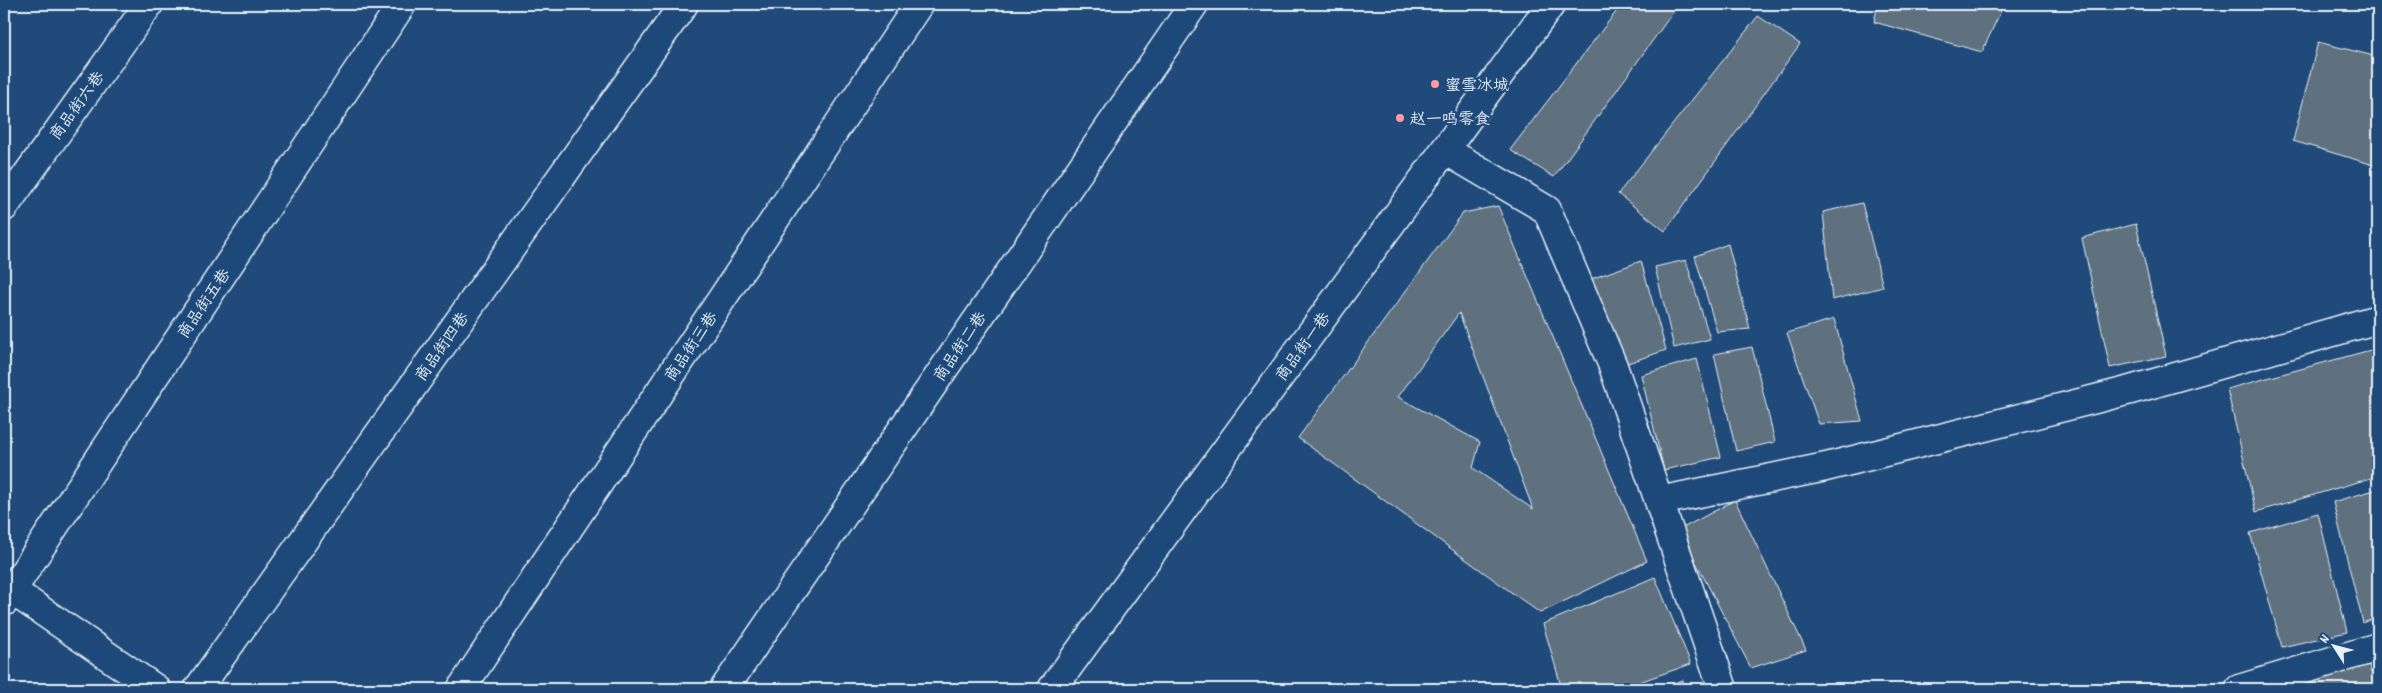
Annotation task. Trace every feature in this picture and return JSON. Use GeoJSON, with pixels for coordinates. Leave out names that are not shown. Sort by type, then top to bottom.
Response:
{"type":"FeatureCollection","features":[{"type":"Feature","properties":{"kind":"street","name":"商品街六巷"},"geometry":{"type":"LineString","coordinates":[[4,207],[149,4]]}},
{"type":"Feature","properties":{"kind":"street","name":"商品街五巷"},"geometry":{"type":"LineString","coordinates":[[6,592],[402,4]]}},
{"type":"Feature","properties":{"kind":"street","name":"商品街四巷"},"geometry":{"type":"LineString","coordinates":[[198,689],[684,4]]}},
{"type":"Feature","properties":{"kind":"street","name":"商品街三巷"},"geometry":{"type":"LineString","coordinates":[[461,689],[919,4]]}},
{"type":"Feature","properties":{"kind":"street","name":"商品街二巷"},"geometry":{"type":"LineString","coordinates":[[724,689],[1194,4]]}},
{"type":"Feature","properties":{"kind":"street","name":"商品街一巷"},"geometry":{"type":"LineString","coordinates":[[1052,689],[1551,4]]}},
{"type":"Feature","properties":{"kind":"street"},"geometry":{"type":"LineString","coordinates":[[1445,150],[1547,210],[1613,366],[1724,689]]}},
{"type":"Feature","properties":{"kind":"street"},"geometry":{"type":"LineString","coordinates":[[1659,501],[1835,465],[2127,391],[2378,319]]}},
{"type":"Feature","properties":{"kind":"street"},"geometry":{"type":"LineString","coordinates":[[6,592],[156,689]]}},
{"type":"Feature","properties":{"kind":"street"},"geometry":{"type":"LineString","coordinates":[[2239,689],[2378,647]]}},
{"type":"Feature","properties":{"kind":"building"},"geometry":{"type":"Polygon","coordinates":[[[4,4],[13,4],[4,16],[4,4]]]}},
{"type":"Feature","properties":{"kind":"building"},"geometry":{"type":"Polygon","coordinates":[[[1622,4],[1679,4],[1554,177],[1510,150],[1622,4]]]}},
{"type":"Feature","properties":{"kind":"building"},"geometry":{"type":"Polygon","coordinates":[[[1878,4],[2004,4],[1982,52],[1874,22],[1878,4]]]}},
{"type":"Feature","properties":{"kind":"building"},"geometry":{"type":"Polygon","coordinates":[[[1758,16],[1800,44],[1665,231],[1618,194],[1758,16]]]}},
{"type":"Feature","properties":{"kind":"building"},"geometry":{"type":"Polygon","coordinates":[[[2318,42],[2378,57],[2378,152],[2374,165],[2293,141],[2318,42]]]}},
{"type":"Feature","properties":{"kind":"building"},"geometry":{"type":"Polygon","coordinates":[[[1862,203],[1883,287],[1832,300],[1823,212],[1862,203]]]}},
{"type":"Feature","properties":{"kind":"building"},"geometry":{"type":"Polygon","coordinates":[[[1498,206],[1647,561],[1540,613],[1298,438],[1463,213],[1498,206]],[[1459,313],[1398,397],[1480,442],[1473,468],[1533,509],[1459,313]]]}},
{"type":"Feature","properties":{"kind":"building"},"geometry":{"type":"Polygon","coordinates":[[[2136,224],[2166,356],[2110,368],[2082,238],[2136,224]]]}},
{"type":"Feature","properties":{"kind":"building"},"geometry":{"type":"Polygon","coordinates":[[[1728,244],[1750,329],[1717,332],[1695,256],[1728,244]]]}},
{"type":"Feature","properties":{"kind":"building"},"geometry":{"type":"Polygon","coordinates":[[[1686,260],[1710,339],[1674,348],[1655,267],[1686,260]]]}},
{"type":"Feature","properties":{"kind":"building"},"geometry":{"type":"Polygon","coordinates":[[[1641,261],[1666,350],[1622,365],[1591,279],[1641,261]]]}},
{"type":"Feature","properties":{"kind":"building"},"geometry":{"type":"Polygon","coordinates":[[[1834,319],[1862,421],[1819,424],[1787,333],[1834,319]]]}},
{"type":"Feature","properties":{"kind":"building"},"geometry":{"type":"Polygon","coordinates":[[[1752,347],[1775,442],[1736,451],[1714,354],[1752,347]]]}},
{"type":"Feature","properties":{"kind":"building"},"geometry":{"type":"Polygon","coordinates":[[[2378,348],[2378,476],[2256,512],[2227,389],[2378,348]]]}},
{"type":"Feature","properties":{"kind":"building"},"geometry":{"type":"Polygon","coordinates":[[[1697,359],[1721,457],[1664,470],[1641,375],[1697,359]]]}},
{"type":"Feature","properties":{"kind":"building"},"geometry":{"type":"Polygon","coordinates":[[[2378,489],[2378,617],[2363,623],[2333,502],[2378,489]]]}},
{"type":"Feature","properties":{"kind":"building"},"geometry":{"type":"Polygon","coordinates":[[[1735,500],[1806,650],[1751,668],[1679,530],[1735,500]]]}},
{"type":"Feature","properties":{"kind":"building"},"geometry":{"type":"Polygon","coordinates":[[[2318,513],[2347,632],[2282,647],[2250,533],[2318,513]]]}},
{"type":"Feature","properties":{"kind":"building"},"geometry":{"type":"Polygon","coordinates":[[[1655,577],[1691,664],[1619,689],[1562,689],[1543,624],[1655,577]]]}},
{"type":"Feature","properties":{"kind":"building"},"geometry":{"type":"Polygon","coordinates":[[[2369,665],[2375,689],[2286,689],[2369,665]]]}},
{"type":"Feature","properties":{"kind":"building"},"geometry":{"type":"Polygon","coordinates":[[[1683,680],[1685,689],[1657,689],[1683,680]]]}},
{"type":"Feature","properties":{"kind":"place","name":"蜜雪冰城"},"geometry":{"type":"Point","coordinates":[1435,84]}},
{"type":"Feature","properties":{"kind":"place","name":"赵一鸣零食"},"geometry":{"type":"Point","coordinates":[1400,118]}}]}
